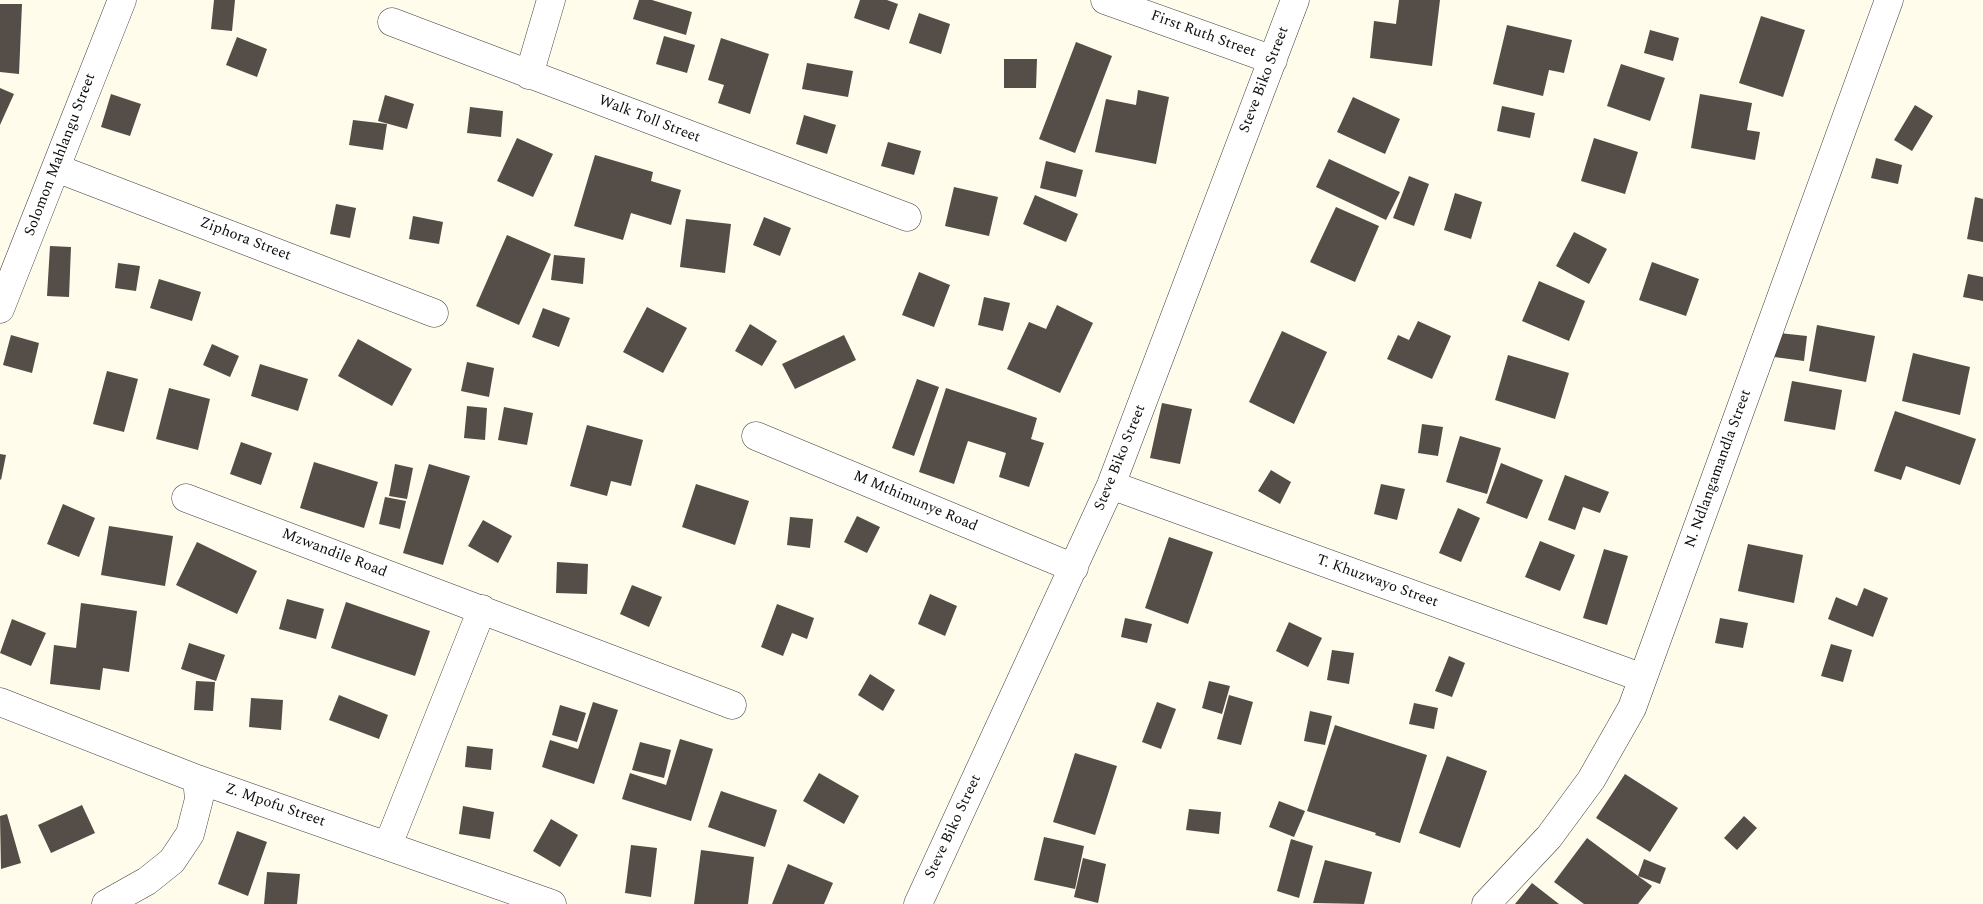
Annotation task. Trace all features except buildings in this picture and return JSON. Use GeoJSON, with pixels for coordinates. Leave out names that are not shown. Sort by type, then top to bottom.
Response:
{"type":"FeatureCollection","features":[{"type":"Feature","properties":{"kind":"street","name":"Solomon Mahlangu Street"},"geometry":{"type":"LineString","coordinates":[[0,309],[122,0]]}},
{"type":"Feature","properties":{"kind":"street"},"geometry":{"type":"LineString","coordinates":[[529,75],[551,0]]}},
{"type":"Feature","properties":{"kind":"street","name":"First Ruth Street"},"geometry":{"type":"LineString","coordinates":[[1105,0],[1273,60]]}},
{"type":"Feature","properties":{"kind":"street","name":"Steve Biko Street"},"geometry":{"type":"LineString","coordinates":[[918,904],[1111,485],[1295,0]]}},
{"type":"Feature","properties":{"kind":"street","name":"N. Ndlangamandla Street"},"geometry":{"type":"LineString","coordinates":[[1486,904],[1549,837],[1591,780],[1632,708],[1889,0]]}},
{"type":"Feature","properties":{"kind":"street","name":"Walk Toll Street"},"geometry":{"type":"LineString","coordinates":[[392,22],[906,217]]}},
{"type":"Feature","properties":{"kind":"street","name":"Ziphora Street"},"geometry":{"type":"LineString","coordinates":[[56,168],[434,312]]}},
{"type":"Feature","properties":{"kind":"street","name":"M Mthimunye Road"},"geometry":{"type":"LineString","coordinates":[[756,436],[1074,568]]}},
{"type":"Feature","properties":{"kind":"street","name":"T. Khuzwayo Street"},"geometry":{"type":"LineString","coordinates":[[1111,485],[1643,678]]}},
{"type":"Feature","properties":{"kind":"street","name":"Mzwandile Road"},"geometry":{"type":"LineString","coordinates":[[186,498],[732,705]]}},
{"type":"Feature","properties":{"kind":"street"},"geometry":{"type":"LineString","coordinates":[[388,845],[482,610]]}},
{"type":"Feature","properties":{"kind":"street","name":"Z. Mpofu Street"},"geometry":{"type":"LineString","coordinates":[[0,702],[197,780],[388,845],[552,904]]}},
{"type":"Feature","properties":{"kind":"street"},"geometry":{"type":"LineString","coordinates":[[106,904],[147,881],[172,861],[190,834],[199,799],[197,780]]}}]}
